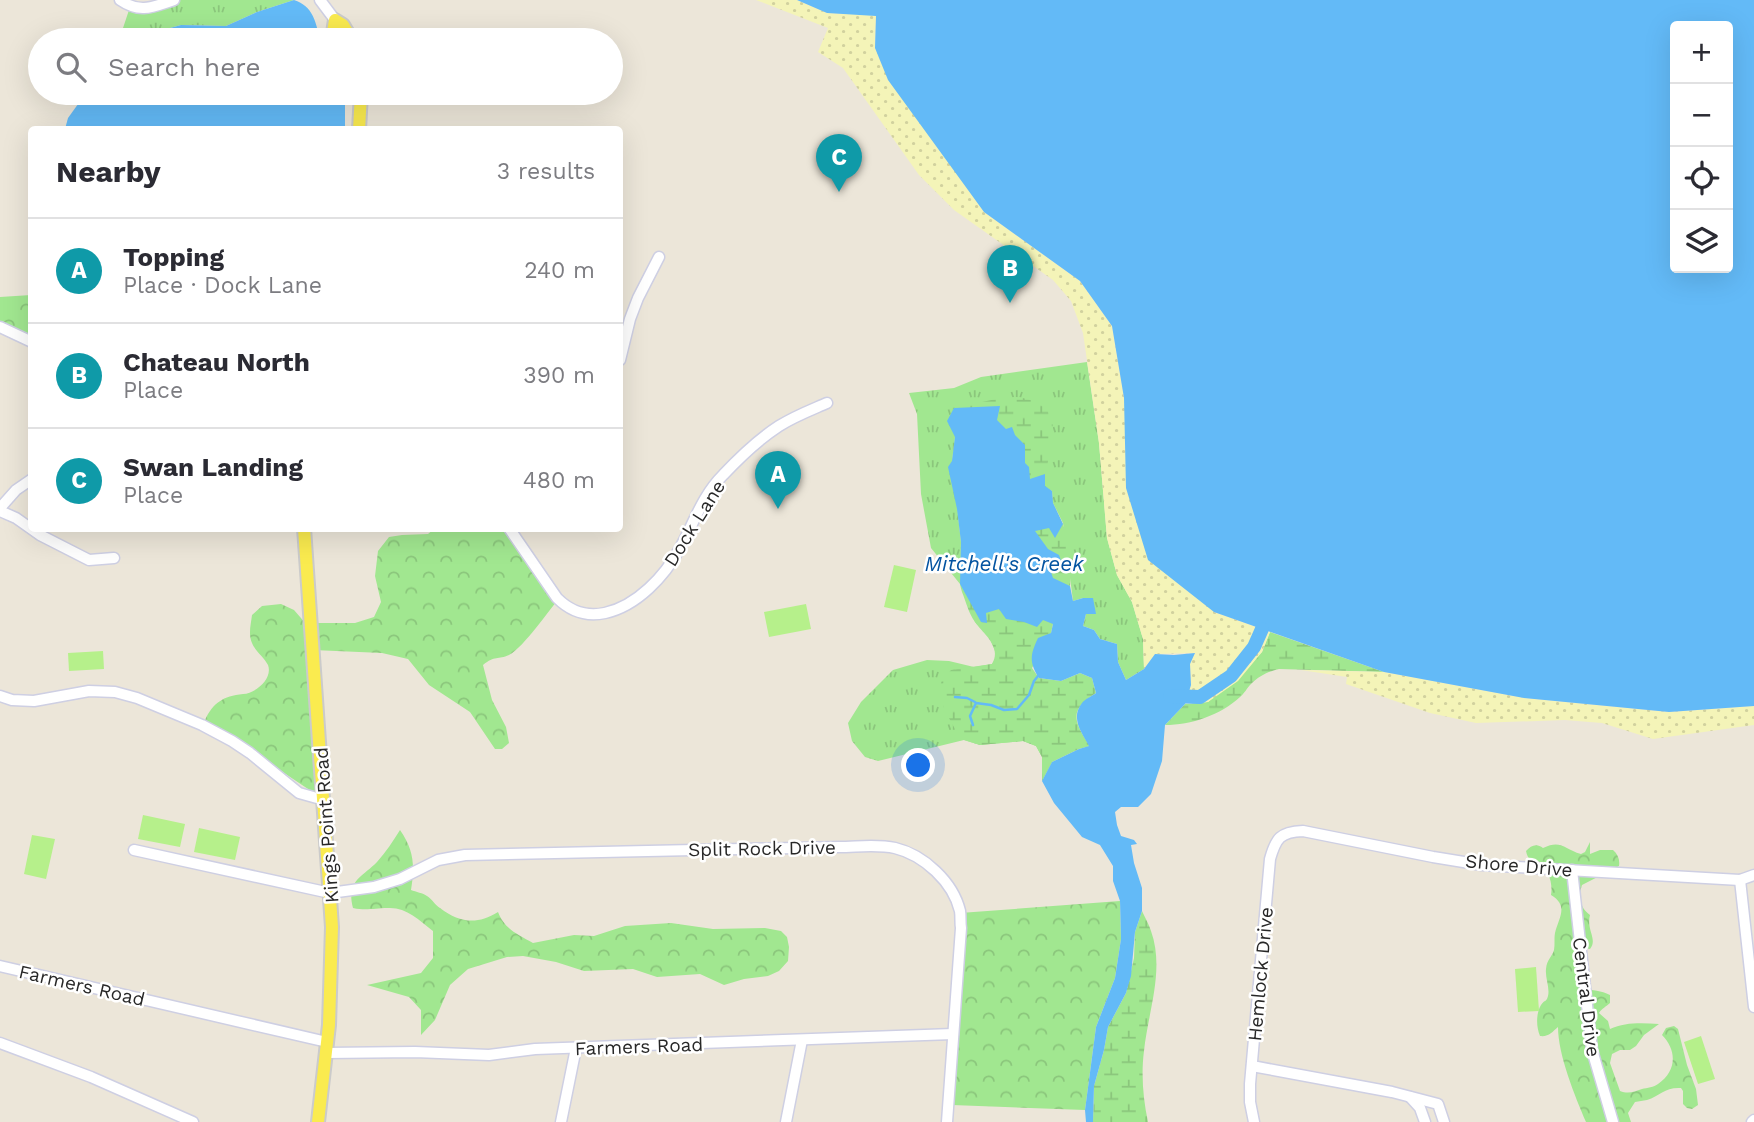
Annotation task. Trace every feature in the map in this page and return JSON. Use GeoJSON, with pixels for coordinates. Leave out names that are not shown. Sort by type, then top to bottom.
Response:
{"type":"FeatureCollection","features":[{"type":"Feature","properties":{"kind":"main road"},"geometry":{"type":"LineString","coordinates":[[334,28],[335,20],[345,28]]}},
{"type":"Feature","properties":{"kind":"main road"},"geometry":{"type":"LineString","coordinates":[[359,126],[360,105]]}},
{"type":"Feature","properties":{"kind":"main road","name":"Kings Point Road"},"geometry":{"type":"LineString","coordinates":[[304,532],[332,946],[327,1048],[318,1122]]}},
{"type":"Feature","properties":{"kind":"street"},"geometry":{"type":"LineString","coordinates":[[120,0],[130,7],[141,9],[174,0]]}},
{"type":"Feature","properties":{"kind":"street"},"geometry":{"type":"LineString","coordinates":[[320,0],[335,20]]}},
{"type":"Feature","properties":{"kind":"street"},"geometry":{"type":"LineString","coordinates":[[623,348],[638,298],[659,257]]}},
{"type":"Feature","properties":{"kind":"street"},"geometry":{"type":"LineString","coordinates":[[0,327],[28,340]]}},
{"type":"Feature","properties":{"kind":"street","name":"Dock Lane"},"geometry":{"type":"LineString","coordinates":[[512,532],[558,599],[566,606],[586,615],[611,612],[636,598],[654,583],[680,548],[707,494],[741,457],[779,426],[827,403]]}},
{"type":"Feature","properties":{"kind":"street"},"geometry":{"type":"LineString","coordinates":[[28,482],[16,490],[0,509],[28,526]]}},
{"type":"Feature","properties":{"kind":"street"},"geometry":{"type":"LineString","coordinates":[[36,532],[89,560],[114,558]]}},
{"type":"Feature","properties":{"kind":"street"},"geometry":{"type":"LineString","coordinates":[[0,696],[12,700],[34,701],[89,691],[115,692],[137,698],[202,725],[232,741],[299,793],[324,800]]}},
{"type":"Feature","properties":{"kind":"street","name":"Shore Drive"},"geometry":{"type":"LineString","coordinates":[[1286,833],[1303,831],[1482,865],[1514,868],[1740,880],[1754,875]]}},
{"type":"Feature","properties":{"kind":"street","name":"Hemlock Drive"},"geometry":{"type":"LineString","coordinates":[[1254,1122],[1250,1102],[1252,1066],[1270,859],[1273,846],[1286,833]]}},
{"type":"Feature","properties":{"kind":"street","name":"Split Rock Drive"},"geometry":{"type":"LineString","coordinates":[[330,893],[374,887],[400,879],[446,858],[465,855],[825,847],[893,848],[918,857],[937,872],[950,889],[960,910],[947,1122]]}},
{"type":"Feature","properties":{"kind":"street"},"geometry":{"type":"LineString","coordinates":[[134,850],[330,893]]}},
{"type":"Feature","properties":{"kind":"street","name":"Central Drive"},"geometry":{"type":"LineString","coordinates":[[1572,870],[1592,1050],[1613,1122]]}},
{"type":"Feature","properties":{"kind":"street"},"geometry":{"type":"LineString","coordinates":[[1740,880],[1754,1007]]}},
{"type":"Feature","properties":{"kind":"street","name":"Farmers Road"},"geometry":{"type":"LineString","coordinates":[[0,966],[327,1048],[489,1055],[535,1049],[953,1034]]}},
{"type":"Feature","properties":{"kind":"street"},"geometry":{"type":"LineString","coordinates":[[786,1122],[802,1040]]}},
{"type":"Feature","properties":{"kind":"street"},"geometry":{"type":"LineString","coordinates":[[0,1043],[91,1077],[193,1122]]}},
{"type":"Feature","properties":{"kind":"street"},"geometry":{"type":"LineString","coordinates":[[561,1122],[576,1048]]}},
{"type":"Feature","properties":{"kind":"street"},"geometry":{"type":"LineString","coordinates":[[1252,1066],[1392,1092],[1438,1104],[1444,1122]]}},
{"type":"Feature","properties":{"kind":"street"},"geometry":{"type":"LineString","coordinates":[[1410,1097],[1420,1108],[1425,1122]]}},
{"type":"Feature","properties":{"kind":"green space"},"geometry":{"type":"Polygon","coordinates":[[[174,0],[294,0],[226,26],[123,28],[130,7],[174,0]]]}},
{"type":"Feature","properties":{"kind":"green space"},"geometry":{"type":"Polygon","coordinates":[[[28,295],[28,341],[0,327],[0,297],[28,295]]]}},
{"type":"Feature","properties":{"kind":"green space"},"geometry":{"type":"Polygon","coordinates":[[[1087,362],[1099,443],[1107,538],[1117,575],[1132,602],[1143,639],[1144,669],[1126,680],[1118,662],[1117,644],[1100,639],[1094,630],[1083,626],[1086,614],[1083,598],[1073,601],[1063,523],[1053,503],[1052,491],[955,437],[952,461],[961,542],[960,584],[931,548],[921,494],[917,414],[909,393],[954,388],[981,377],[1087,362]]]}},
{"type":"Feature","properties":{"kind":"green space"},"geometry":{"type":"Polygon","coordinates":[[[1016,397],[1046,409],[1052,419],[1052,443],[1045,486],[1052,491],[1053,503],[1073,547],[1074,563],[1070,586],[1051,633],[1032,668],[1039,678],[1061,681],[1080,673],[1092,678],[1096,693],[1081,705],[1076,717],[1090,746],[1052,762],[1042,781],[1042,757],[1036,746],[1023,741],[980,745],[964,740],[944,709],[939,690],[942,680],[951,670],[992,664],[995,658],[991,641],[975,622],[962,592],[959,574],[960,534],[948,467],[952,461],[955,437],[947,421],[954,408],[1016,397]]]}},
{"type":"Feature","properties":{"kind":"green space"},"geometry":{"type":"Polygon","coordinates":[[[516,532],[561,596],[515,651],[483,665],[492,700],[506,727],[509,743],[502,749],[495,749],[470,712],[429,685],[408,659],[382,653],[313,650],[311,623],[355,623],[374,617],[381,602],[375,576],[378,551],[389,537],[516,532]]]}},
{"type":"Feature","properties":{"kind":"green space"},"geometry":{"type":"Polygon","coordinates":[[[894,565],[916,570],[907,612],[884,607],[894,565]]]}},
{"type":"Feature","properties":{"kind":"green space"},"geometry":{"type":"Polygon","coordinates":[[[961,586],[987,622],[1052,762],[1042,781],[1042,757],[1036,746],[1023,741],[980,745],[964,740],[878,761],[865,757],[852,741],[848,723],[861,702],[893,670],[927,660],[949,661],[974,667],[992,664],[996,658],[995,651],[989,637],[975,622],[961,586]]]}},
{"type":"Feature","properties":{"kind":"green space"},"geometry":{"type":"Polygon","coordinates":[[[281,604],[294,610],[307,625],[317,795],[205,720],[219,701],[253,691],[266,680],[268,665],[251,640],[252,615],[262,606],[281,604]]]}},
{"type":"Feature","properties":{"kind":"green space"},"geometry":{"type":"Polygon","coordinates":[[[806,604],[811,629],[769,637],[764,612],[806,604]]]}},
{"type":"Feature","properties":{"kind":"green space"},"geometry":{"type":"Polygon","coordinates":[[[1270,632],[1384,672],[1279,669],[1257,679],[1241,696],[1215,714],[1195,721],[1165,725],[1185,704],[1208,702],[1262,652],[1270,632]]]}},
{"type":"Feature","properties":{"kind":"green space"},"geometry":{"type":"Polygon","coordinates":[[[103,651],[104,669],[69,671],[68,653],[103,651]]]}},
{"type":"Feature","properties":{"kind":"green space"},"geometry":{"type":"Polygon","coordinates":[[[143,815],[185,824],[180,847],[138,839],[143,815]]]}},
{"type":"Feature","properties":{"kind":"green space"},"geometry":{"type":"Polygon","coordinates":[[[199,828],[240,837],[235,860],[194,852],[199,828]]]}},
{"type":"Feature","properties":{"kind":"green space"},"geometry":{"type":"Polygon","coordinates":[[[400,830],[412,858],[411,890],[425,895],[455,917],[476,920],[498,912],[508,927],[533,943],[574,935],[594,936],[625,926],[671,923],[713,929],[765,928],[781,931],[787,937],[788,961],[779,971],[768,976],[724,985],[700,974],[657,977],[633,969],[584,971],[523,956],[507,957],[468,969],[450,985],[435,1020],[421,1035],[421,1010],[409,997],[367,985],[421,973],[433,958],[433,931],[401,910],[353,908],[351,899],[356,881],[380,858],[400,830]]]}},
{"type":"Feature","properties":{"kind":"green space"},"geometry":{"type":"Polygon","coordinates":[[[32,835],[55,839],[46,879],[24,874],[32,835]]]}},
{"type":"Feature","properties":{"kind":"green space"},"geometry":{"type":"Polygon","coordinates":[[[1590,842],[1590,854],[1600,850],[1613,850],[1619,859],[1619,866],[1582,885],[1581,902],[1590,915],[1593,942],[1590,949],[1585,948],[1585,944],[1583,988],[1610,995],[1610,1003],[1599,1013],[1608,1021],[1610,1029],[1628,1024],[1659,1024],[1630,1050],[1620,1050],[1612,1054],[1610,1063],[1620,1091],[1631,1092],[1656,1085],[1669,1073],[1672,1054],[1662,1035],[1666,1028],[1674,1026],[1678,1029],[1696,1089],[1698,1105],[1692,1109],[1683,1104],[1681,1088],[1675,1088],[1635,1102],[1628,1113],[1631,1122],[1586,1122],[1564,1063],[1558,1027],[1548,1035],[1540,1036],[1537,1016],[1539,1008],[1548,996],[1546,969],[1554,950],[1561,908],[1557,899],[1551,895],[1551,881],[1547,873],[1530,859],[1526,851],[1534,845],[1543,848],[1554,844],[1581,854],[1590,842]]]}},
{"type":"Feature","properties":{"kind":"green space"},"geometry":{"type":"Polygon","coordinates":[[[1120,901],[1121,939],[1115,978],[1096,1027],[1085,1110],[952,1105],[960,913],[1120,901]]]}},
{"type":"Feature","properties":{"kind":"green space"},"geometry":{"type":"Polygon","coordinates":[[[1142,911],[1151,931],[1156,961],[1143,1060],[1148,1122],[1093,1122],[1094,1086],[1108,1027],[1126,993],[1134,958],[1135,932],[1142,911]]]}},
{"type":"Feature","properties":{"kind":"green space"},"geometry":{"type":"Polygon","coordinates":[[[1536,967],[1539,1011],[1518,1012],[1515,969],[1536,967]]]}},
{"type":"Feature","properties":{"kind":"green space"},"geometry":{"type":"Polygon","coordinates":[[[1701,1036],[1715,1079],[1698,1084],[1684,1042],[1701,1036]]]}},
{"type":"Feature","properties":{"kind":"sand"},"geometry":{"type":"Polygon","coordinates":[[[756,0],[797,0],[827,13],[876,15],[875,48],[984,212],[1080,281],[1112,326],[1124,398],[1214,612],[1270,632],[1262,652],[1238,681],[1208,702],[1185,704],[1191,685],[1190,664],[1195,653],[1155,654],[1144,669],[1143,639],[1132,602],[1117,575],[1107,538],[1099,443],[1083,333],[1071,301],[1053,280],[954,210],[919,175],[843,68],[818,52],[828,28],[756,0]]]}},
{"type":"Feature","properties":{"kind":"sand"},"geometry":{"type":"Polygon","coordinates":[[[1301,670],[1384,672],[1524,698],[1669,712],[1754,706],[1754,725],[1653,739],[1602,723],[1565,720],[1476,723],[1430,713],[1346,684],[1347,677],[1301,670]]]}},
{"type":"Feature","properties":{"kind":"water"},"geometry":{"type":"Polygon","coordinates":[[[294,0],[306,6],[317,28],[170,28],[181,25],[226,26],[294,0]]]}},
{"type":"Feature","properties":{"kind":"water"},"geometry":{"type":"Polygon","coordinates":[[[797,0],[1754,0],[1754,706],[1669,712],[1524,698],[1384,672],[1214,612],[1148,560],[1126,488],[1124,398],[1112,326],[1080,281],[984,212],[888,80],[875,48],[876,16],[827,13],[797,0]]]}},
{"type":"Feature","properties":{"kind":"water"},"geometry":{"type":"Polygon","coordinates":[[[77,105],[345,105],[345,126],[66,126],[77,105]]]}},
{"type":"Feature","properties":{"kind":"water","name":"Mitchell's Creek"},"geometry":{"type":"Polygon","coordinates":[[[1000,406],[997,420],[1006,429],[1012,427],[1015,435],[1025,445],[1025,463],[1029,467],[1030,479],[1045,474],[1045,486],[1052,491],[1053,503],[1063,524],[1055,538],[1049,528],[1035,531],[1048,549],[1059,555],[1063,566],[1051,572],[1053,578],[1070,586],[1073,601],[1093,598],[1096,614],[1086,614],[1083,626],[1094,630],[1100,639],[1117,644],[1118,662],[1126,680],[1144,669],[1155,654],[1195,653],[1190,664],[1191,685],[1185,704],[1165,725],[1162,761],[1151,794],[1138,807],[1121,807],[1115,812],[1121,836],[1134,840],[1137,844],[1131,845],[1142,888],[1142,911],[1135,932],[1131,976],[1126,993],[1108,1027],[1094,1086],[1093,1122],[1086,1122],[1085,1110],[1096,1027],[1115,978],[1121,939],[1120,901],[1113,881],[1113,866],[1100,845],[1082,837],[1054,803],[1042,781],[1052,762],[1089,746],[1078,725],[1077,714],[1083,702],[1096,693],[1092,678],[1080,673],[1061,681],[1039,678],[1032,663],[1033,649],[1038,638],[1051,633],[1053,624],[1043,620],[1037,627],[1006,619],[999,609],[986,613],[987,623],[981,622],[960,584],[961,542],[948,467],[952,461],[955,437],[947,421],[954,408],[1000,406]]]}},
{"type":"Feature","properties":{"kind":"waterway","name":"Mitchell's Creek"},"geometry":{"type":"LineString","coordinates":[[1170,696],[1200,697],[1231,676],[1254,647],[1262,629]]}},
{"type":"Feature","properties":{"kind":"waterway"},"geometry":{"type":"LineString","coordinates":[[973,725],[970,716],[976,703],[1004,710],[1017,709],[1029,695],[1038,676]]}},
{"type":"Feature","properties":{"kind":"waterway"},"geometry":{"type":"LineString","coordinates":[[955,697],[975,702]]}},
{"type":"Feature","properties":{"kind":"place","name":"Swan Landing"},"geometry":{"type":"Point","coordinates":[839,192]}},
{"type":"Feature","properties":{"kind":"place","name":"Chateau North"},"geometry":{"type":"Point","coordinates":[1010,303]}},
{"type":"Feature","properties":{"kind":"place","name":"Topping"},"geometry":{"type":"Point","coordinates":[778,509]}}]}
